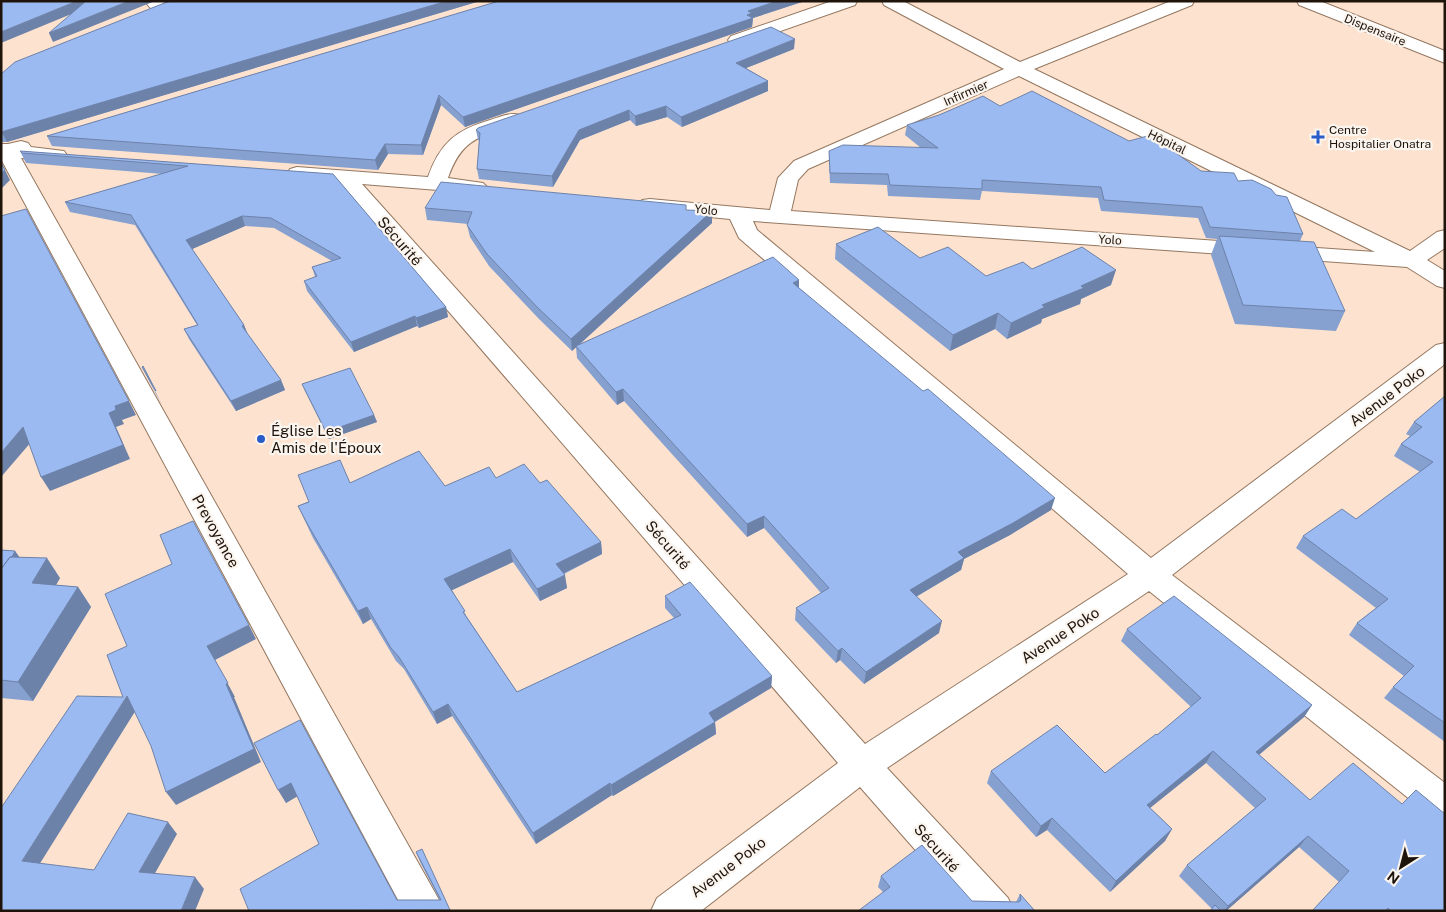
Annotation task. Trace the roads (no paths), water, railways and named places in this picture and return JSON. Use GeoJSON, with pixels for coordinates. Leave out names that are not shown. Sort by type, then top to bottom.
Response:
{"type":"FeatureCollection","features":[{"type":"Feature","properties":{"kind":"street"},"geometry":{"type":"LineString","coordinates":[[717,47],[849,1]]}},
{"type":"Feature","properties":{"kind":"street","name":"Hôpital"},"geometry":{"type":"LineString","coordinates":[[890,1],[1019,69],[1412,261],[1445,281]]}},
{"type":"Feature","properties":{"kind":"street","name":"Infirmier"},"geometry":{"type":"LineString","coordinates":[[779,217],[788,178],[801,164],[1019,69],[1186,1]]}},
{"type":"Feature","properties":{"kind":"street","name":"Dispensaire"},"geometry":{"type":"LineString","coordinates":[[1306,1],[1445,58]]}},
{"type":"Feature","properties":{"kind":"street"},"geometry":{"type":"LineString","coordinates":[[141,15],[162,4]]}},
{"type":"Feature","properties":{"kind":"street"},"geometry":{"type":"LineString","coordinates":[[436,183],[447,154],[456,143],[472,133],[529,113]]}},
{"type":"Feature","properties":{"kind":"street"},"geometry":{"type":"LineString","coordinates":[[4,151],[54,137]]}},
{"type":"Feature","properties":{"kind":"street"},"geometry":{"type":"LineString","coordinates":[[4,151],[77,156]]}},
{"type":"Feature","properties":{"kind":"street","name":"Prevoyance"},"geometry":{"type":"LineString","coordinates":[[4,151],[425,911]]}},
{"type":"Feature","properties":{"kind":"street"},"geometry":{"type":"LineString","coordinates":[[274,172],[436,183],[494,189]]}},
{"type":"Feature","properties":{"kind":"street","name":"Sécurité"},"geometry":{"type":"LineString","coordinates":[[344,177],[862,766],[995,911]]}},
{"type":"Feature","properties":{"kind":"street","name":"Yolo"},"geometry":{"type":"LineString","coordinates":[[632,203],[779,217],[1412,261]]}},
{"type":"Feature","properties":{"kind":"street"},"geometry":{"type":"LineString","coordinates":[[739,214],[747,233],[1150,575],[1445,805]]}},
{"type":"Feature","properties":{"kind":"street"},"geometry":{"type":"LineString","coordinates":[[1412,261],[1445,237]]}},
{"type":"Feature","properties":{"kind":"street","name":"Avenue Poko"},"geometry":{"type":"LineString","coordinates":[[670,911],[862,766],[1150,575],[1445,351]]}},
{"type":"Feature","properties":{"kind":"place","name":"Centre Hospitalier Onatra"},"geometry":{"type":"Point","coordinates":[1318,137]}},
{"type":"Feature","properties":{"kind":"place","name":"Église Les Amis de l'Époux"},"geometry":{"type":"Point","coordinates":[261,439]}}]}
